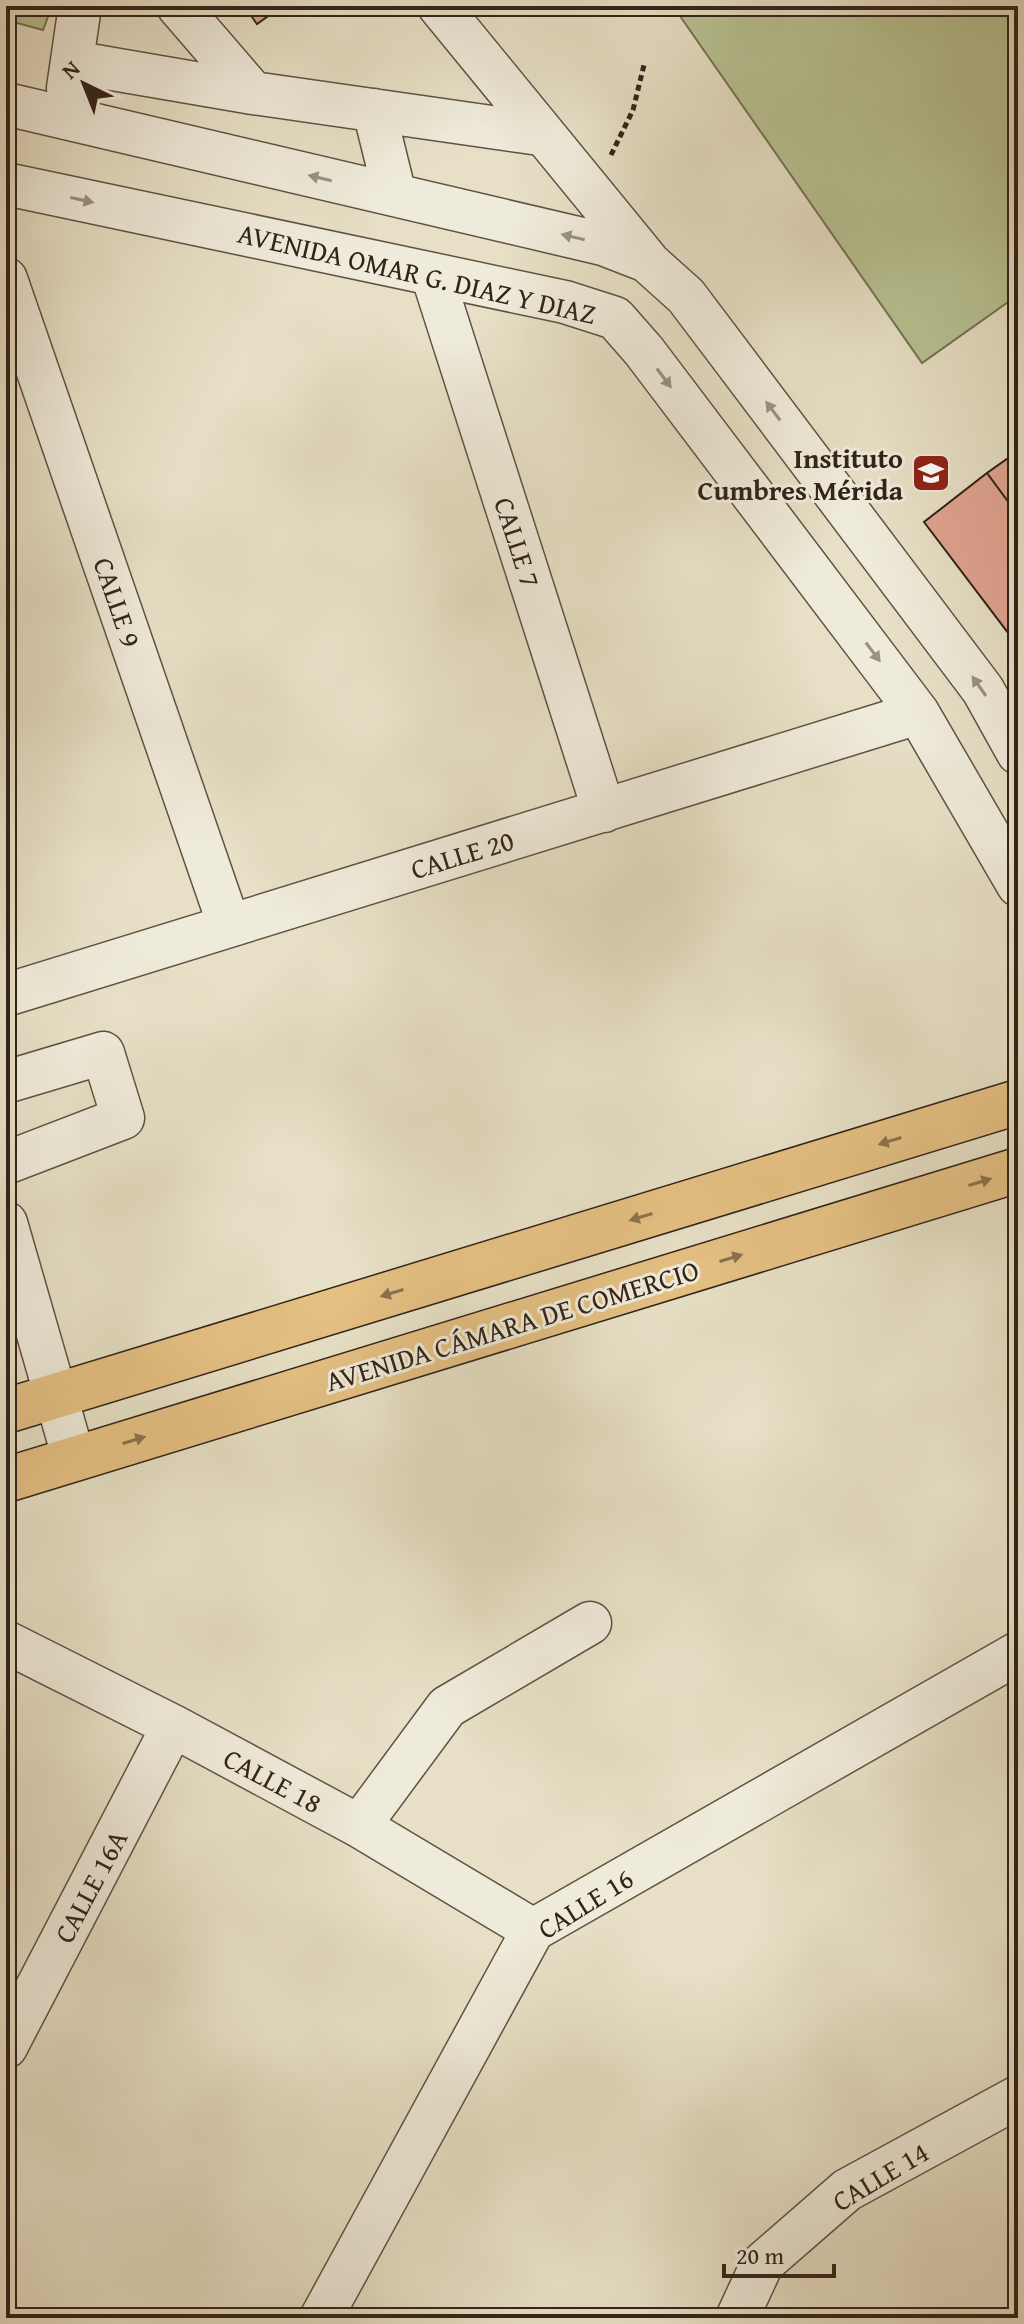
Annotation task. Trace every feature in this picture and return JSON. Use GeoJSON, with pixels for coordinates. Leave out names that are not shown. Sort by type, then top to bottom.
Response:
{"type":"FeatureCollection","features":[{"type":"Feature","properties":{"kind":"main road"},"geometry":{"type":"LineString","coordinates":[[6,1411],[1018,1102]]}},
{"type":"Feature","properties":{"kind":"main road","name":"AVENIDA CÁMARA DE COMERCIO"},"geometry":{"type":"LineString","coordinates":[[6,1480],[1018,1170]]}},
{"type":"Feature","properties":{"kind":"street"},"geometry":{"type":"LineString","coordinates":[[63,117],[80,6]]}},
{"type":"Feature","properties":{"kind":"street"},"geometry":{"type":"LineString","coordinates":[[178,6],[253,93]]}},
{"type":"Feature","properties":{"kind":"street"},"geometry":{"type":"LineString","coordinates":[[439,6],[540,134],[647,261],[686,296],[983,690],[1018,753]]}},
{"type":"Feature","properties":{"kind":"street"},"geometry":{"type":"LineString","coordinates":[[72,62],[253,93],[540,134]]}},
{"type":"Feature","properties":{"kind":"street"},"geometry":{"type":"LineString","coordinates":[[6,104],[603,244],[647,261]]}},
{"type":"Feature","properties":{"kind":"street"},"geometry":{"type":"LineString","coordinates":[[374,110],[395,195]]}},
{"type":"Feature","properties":{"kind":"street","name":"AVENIDA OMAR G. DIAZ Y DIAZ"},"geometry":{"type":"LineString","coordinates":[[6,184],[565,302],[615,318],[644,351],[918,713],[1018,885]]}},
{"type":"Feature","properties":{"kind":"street","name":"CALLE 7"},"geometry":{"type":"LineString","coordinates":[[432,274],[604,811]]}},
{"type":"Feature","properties":{"kind":"street","name":"CALLE 9"},"geometry":{"type":"LineString","coordinates":[[6,279],[229,925]]}},
{"type":"Feature","properties":{"kind":"street"},"geometry":{"type":"LineString","coordinates":[[832,599],[882,557]]}},
{"type":"Feature","properties":{"kind":"street","name":"CALLE 20"},"geometry":{"type":"LineString","coordinates":[[6,995],[918,713]]}},
{"type":"Feature","properties":{"kind":"street"},"geometry":{"type":"LineString","coordinates":[[6,1082],[103,1053],[123,1118],[6,1163]]}},
{"type":"Feature","properties":{"kind":"street"},"geometry":{"type":"LineString","coordinates":[[6,1223],[74,1459]]}},
{"type":"Feature","properties":{"kind":"street"},"geometry":{"type":"LineString","coordinates":[[359,1826],[447,1707],[590,1623]]}},
{"type":"Feature","properties":{"kind":"street","name":"CALLE 18"},"geometry":{"type":"LineString","coordinates":[[6,1642],[173,1726],[359,1826],[533,1930]]}},
{"type":"Feature","properties":{"kind":"street","name":"CALLE 16"},"geometry":{"type":"LineString","coordinates":[[321,2318],[533,1930],[1018,1653]]}},
{"type":"Feature","properties":{"kind":"street","name":"CALLE 16A"},"geometry":{"type":"LineString","coordinates":[[6,2047],[173,1726]]}},
{"type":"Feature","properties":{"kind":"street","name":"CALLE 14"},"geometry":{"type":"LineString","coordinates":[[737,2318],[762,2264],[847,2190],[1018,2097]]}},
{"type":"Feature","properties":{"kind":"path"},"geometry":{"type":"LineString","coordinates":[[607,213],[600,175],[633,110],[644,65]]}},
{"type":"Feature","properties":{"kind":"green space"},"geometry":{"type":"Polygon","coordinates":[[[6,6],[52,6],[43,30],[6,20],[6,6]]]}},
{"type":"Feature","properties":{"kind":"green space"},"geometry":{"type":"Polygon","coordinates":[[[673,6],[1018,6],[1018,295],[922,363],[673,6]]]}},
{"type":"Feature","properties":{"kind":"building"},"geometry":{"type":"Polygon","coordinates":[[[244,6],[282,6],[257,24],[244,6]]]}},
{"type":"Feature","properties":{"kind":"building"},"geometry":{"type":"Polygon","coordinates":[[[1018,451],[1018,515],[987,473],[1018,451]]]}},
{"type":"Feature","properties":{"kind":"building"},"geometry":{"type":"Polygon","coordinates":[[[987,473],[1018,515],[1018,646],[924,522],[987,473]]]}},
{"type":"Feature","properties":{"kind":"place","name":"Instituto Cumbres Mérida"},"geometry":{"type":"Point","coordinates":[931,473]}}]}
